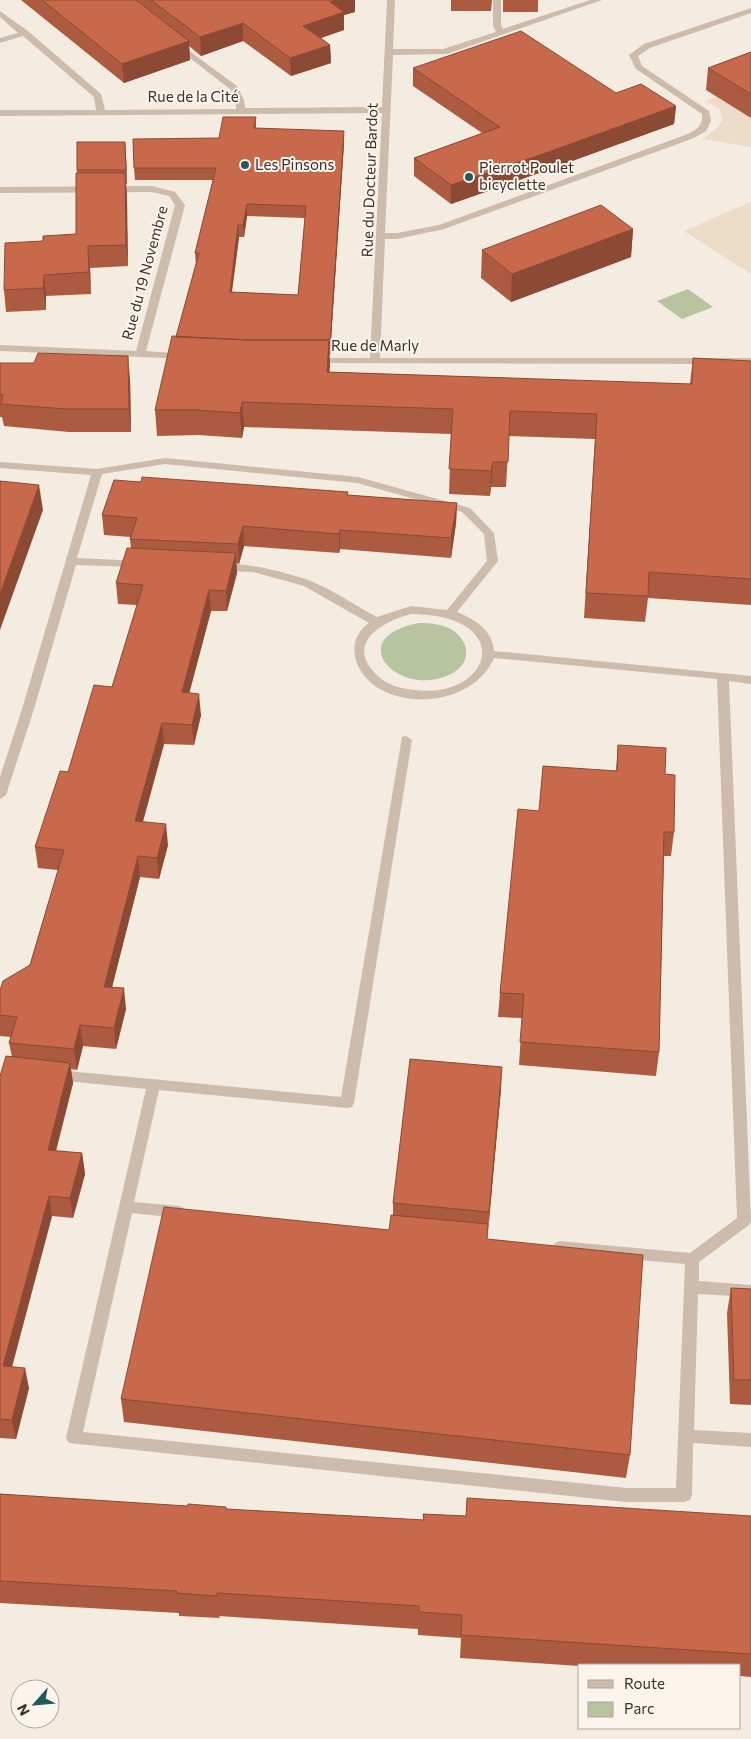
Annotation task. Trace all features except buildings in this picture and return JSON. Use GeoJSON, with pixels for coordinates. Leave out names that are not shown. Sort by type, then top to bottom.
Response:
{"type":"FeatureCollection","features":[{"type":"Feature","properties":{"kind":"street","name":"Rue du Docteur Bardot"},"geometry":{"type":"LineString","coordinates":[[375,361],[391,0]]}},
{"type":"Feature","properties":{"kind":"street"},"geometry":{"type":"LineString","coordinates":[[497,0],[496,25],[501,33]]}},
{"type":"Feature","properties":{"kind":"street"},"geometry":{"type":"LineString","coordinates":[[389,52],[444,52],[598,0]]}},
{"type":"Feature","properties":{"kind":"street"},"geometry":{"type":"LineString","coordinates":[[382,236],[405,235],[449,225],[691,136],[703,129],[707,121],[706,113],[639,67],[633,55],[647,46],[751,10]]}},
{"type":"Feature","properties":{"kind":"street"},"geometry":{"type":"LineString","coordinates":[[0,13],[98,96],[101,112]]}},
{"type":"Feature","properties":{"kind":"street"},"geometry":{"type":"LineString","coordinates":[[0,41],[25,33]]}},
{"type":"Feature","properties":{"kind":"street"},"geometry":{"type":"LineString","coordinates":[[166,35],[234,88],[240,100],[241,110]]}},
{"type":"Feature","properties":{"kind":"street","name":"Rue de la Cité"},"geometry":{"type":"LineString","coordinates":[[0,113],[386,110]]}},
{"type":"Feature","properties":{"kind":"street","name":"Rue du 19 Novembre"},"geometry":{"type":"LineString","coordinates":[[0,190],[152,189],[172,194],[180,205],[140,354]]}},
{"type":"Feature","properties":{"kind":"street"},"geometry":{"type":"LineString","coordinates":[[0,348],[195,357]]}},
{"type":"Feature","properties":{"kind":"street","name":"Rue de Marly"},"geometry":{"type":"LineString","coordinates":[[299,361],[751,361]]}},
{"type":"Feature","properties":{"kind":"street"},"geometry":{"type":"LineString","coordinates":[[0,465],[97,472],[165,461],[358,480],[466,510],[489,533],[492,560],[450,613]]}},
{"type":"Feature","properties":{"kind":"street"},"geometry":{"type":"LineString","coordinates":[[1,787],[28,709],[97,472]]}},
{"type":"Feature","properties":{"kind":"street"},"geometry":{"type":"LineString","coordinates":[[71,561],[148,564]]}},
{"type":"Feature","properties":{"kind":"street"},"geometry":{"type":"LineString","coordinates":[[205,567],[253,569],[308,584],[377,622]]}},
{"type":"Feature","properties":{"kind":"street"},"geometry":{"type":"LineString","coordinates":[[411,610],[431,610],[450,613],[469,622],[482,633],[489,647],[488,662],[480,676],[464,687],[444,693],[421,695],[399,692],[380,684],[366,672],[359,658],[359,645],[365,632],[377,622],[393,614],[411,610]]}},
{"type":"Feature","properties":{"kind":"street"},"geometry":{"type":"LineString","coordinates":[[488,654],[751,680]]}},
{"type":"Feature","properties":{"kind":"street"},"geometry":{"type":"LineString","coordinates":[[543,1246],[692,1259],[744,1221],[723,676]]}},
{"type":"Feature","properties":{"kind":"street"},"geometry":{"type":"LineString","coordinates":[[48,1074],[347,1103],[406,740]]}},
{"type":"Feature","properties":{"kind":"street"},"geometry":{"type":"LineString","coordinates":[[154,1083],[74,1438],[626,1495],[684,1495],[692,1259]]}},
{"type":"Feature","properties":{"kind":"street"},"geometry":{"type":"LineString","coordinates":[[126,1207],[196,1214]]}},
{"type":"Feature","properties":{"kind":"street"},"geometry":{"type":"LineString","coordinates":[[691,1287],[751,1291]]}},
{"type":"Feature","properties":{"kind":"street"},"geometry":{"type":"LineString","coordinates":[[686,1436],[751,1440]]}},
{"type":"Feature","properties":{"kind":"green space"},"geometry":{"type":"Polygon","coordinates":[[[688,289],[713,307],[682,319],[657,301],[688,289]]]}},
{"type":"Feature","properties":{"kind":"green space"},"geometry":{"type":"Polygon","coordinates":[[[419,623],[449,628],[461,638],[465,644],[466,658],[458,669],[451,674],[432,680],[413,679],[398,673],[386,664],[381,653],[383,641],[396,631],[419,623]]]}},
{"type":"Feature","properties":{"kind":"shaded area"},"geometry":{"type":"Polygon","coordinates":[[[746,86],[751,89],[751,147],[703,139],[717,128],[723,120],[720,109],[706,101],[746,86]]]}},
{"type":"Feature","properties":{"kind":"shaded area"},"geometry":{"type":"Polygon","coordinates":[[[751,202],[751,274],[684,231],[716,217],[751,202]]]}},
{"type":"Feature","properties":{"kind":"place","name":"Les Pinsons"},"geometry":{"type":"Point","coordinates":[245,165]}},
{"type":"Feature","properties":{"kind":"place","name":"Pierrot Poulet bicyclette"},"geometry":{"type":"Point","coordinates":[469,177]}}]}
